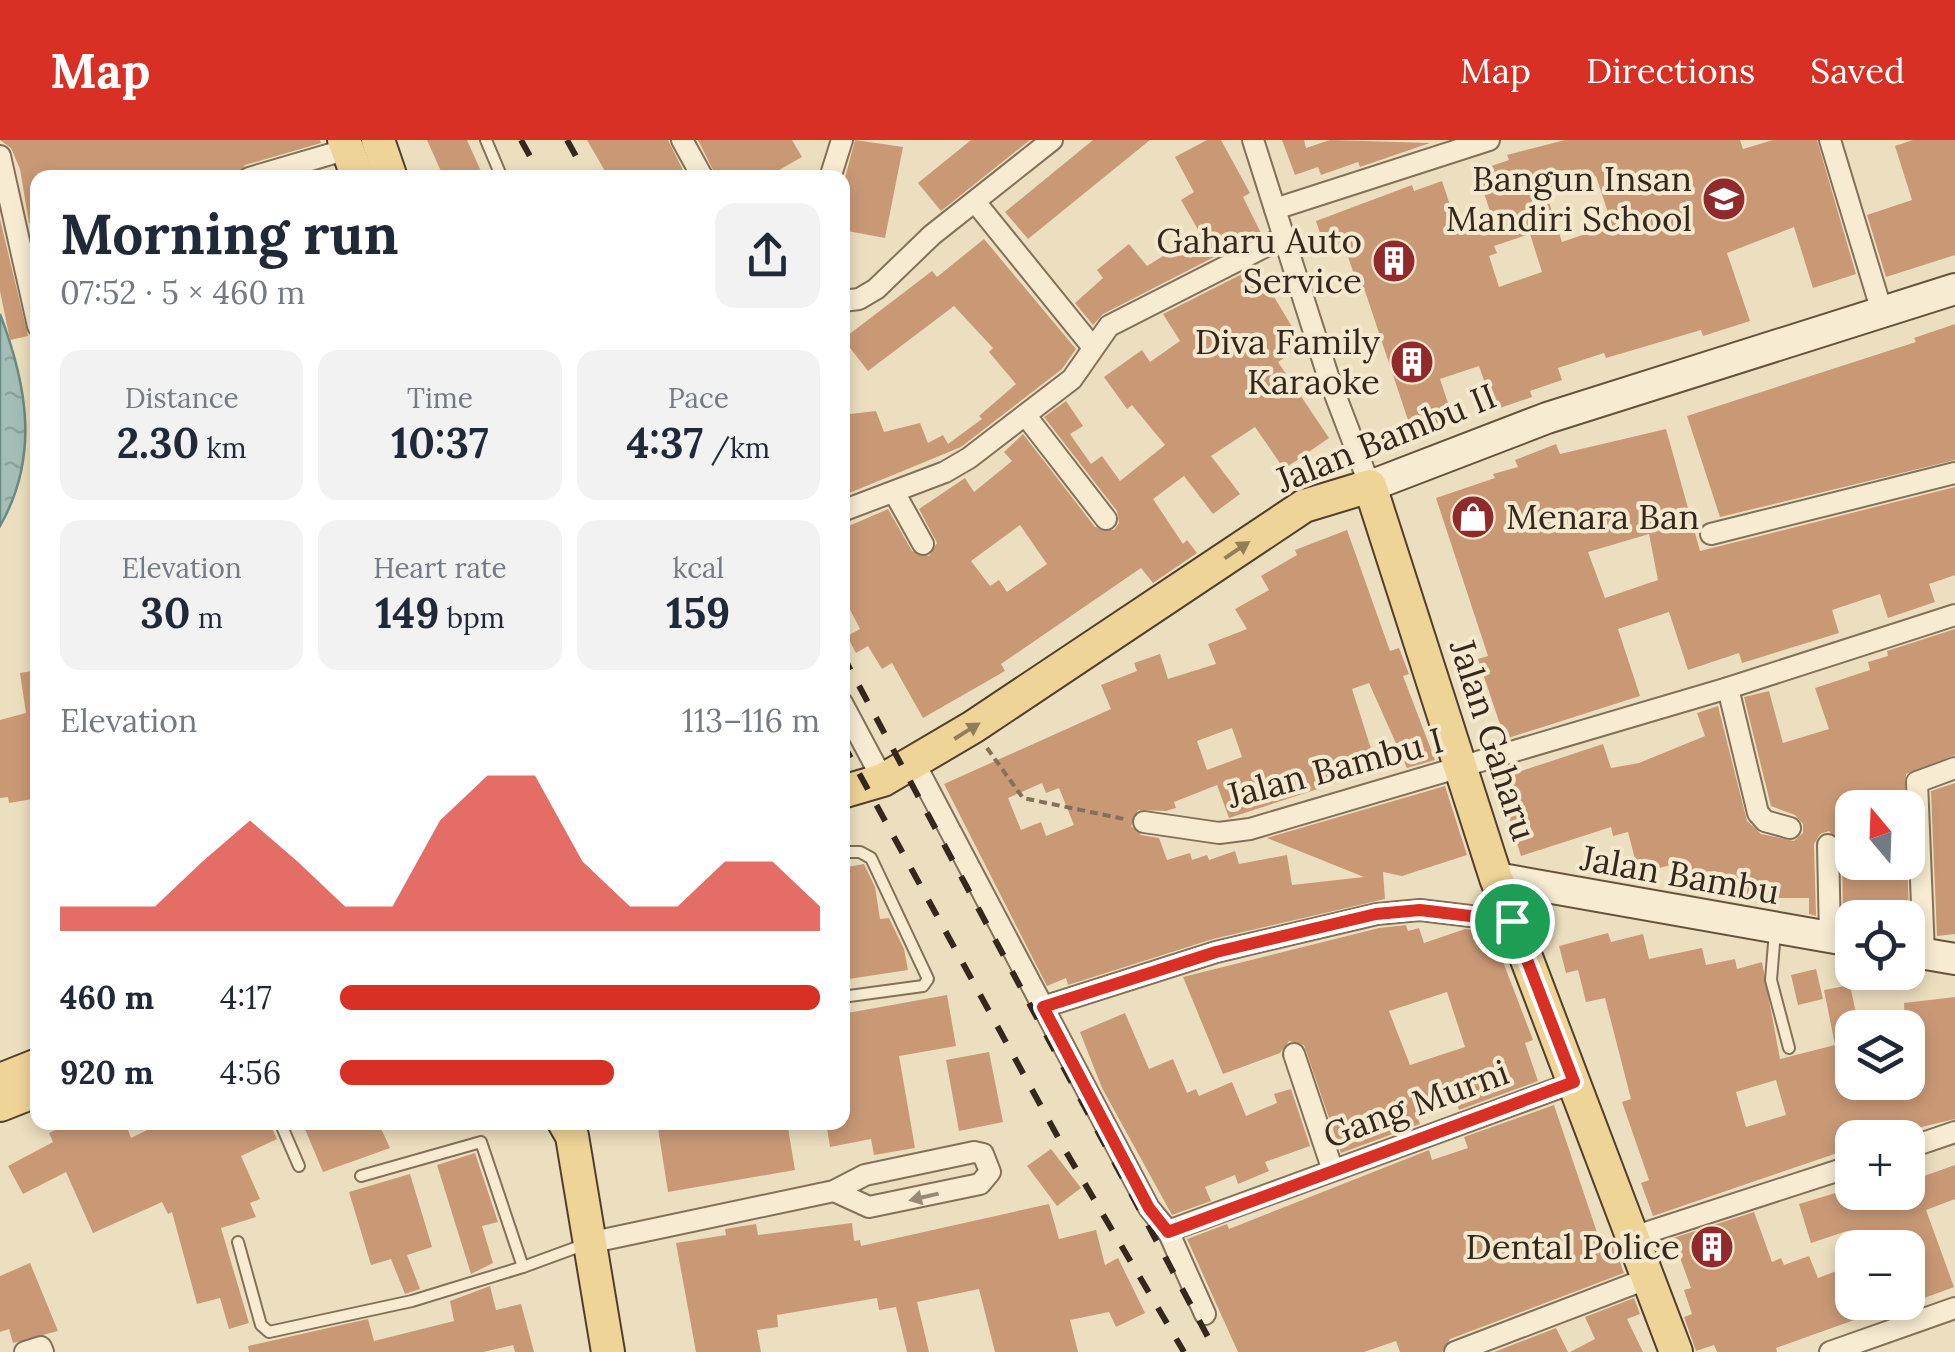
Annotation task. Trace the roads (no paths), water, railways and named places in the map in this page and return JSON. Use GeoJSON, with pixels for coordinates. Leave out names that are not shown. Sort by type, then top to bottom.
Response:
{"type":"FeatureCollection","features":[{"type":"Feature","properties":{"kind":"main road"},"geometry":{"type":"LineString","coordinates":[[357,152],[381,170]]}},
{"type":"Feature","properties":{"kind":"main road","name":"Jalan Bambu II"},"geometry":{"type":"LineString","coordinates":[[850,790],[882,780],[973,727],[1304,506],[1370,486]]}},
{"type":"Feature","properties":{"kind":"main road","name":"Jalan Gaharu"},"geometry":{"type":"LineString","coordinates":[[1370,486],[1505,903],[1676,1352]]}},
{"type":"Feature","properties":{"kind":"main road"},"geometry":{"type":"LineString","coordinates":[[0,1080],[30,1069]]}},
{"type":"Feature","properties":{"kind":"main road"},"geometry":{"type":"LineString","coordinates":[[0,1105],[30,1093]]}},
{"type":"Feature","properties":{"kind":"main road"},"geometry":{"type":"LineString","coordinates":[[571,1130],[593,1242],[608,1352]]}},
{"type":"Feature","properties":{"kind":"street"},"geometry":{"type":"LineString","coordinates":[[682,140],[699,170]]}},
{"type":"Feature","properties":{"kind":"street"},"geometry":{"type":"LineString","coordinates":[[833,170],[842,140]]}},
{"type":"Feature","properties":{"kind":"street"},"geometry":{"type":"LineString","coordinates":[[850,300],[876,289],[932,235],[1052,140]]}},
{"type":"Feature","properties":{"kind":"street"},"geometry":{"type":"LineString","coordinates":[[1254,140],[1328,376],[1370,486]]}},
{"type":"Feature","properties":{"kind":"street"},"geometry":{"type":"LineString","coordinates":[[1275,209],[1489,140]]}},
{"type":"Feature","properties":{"kind":"street"},"geometry":{"type":"LineString","coordinates":[[1830,140],[1882,312]]}},
{"type":"Feature","properties":{"kind":"street"},"geometry":{"type":"LineString","coordinates":[[282,170],[357,152]]}},
{"type":"Feature","properties":{"kind":"street"},"geometry":{"type":"LineString","coordinates":[[0,156],[28,235]]}},
{"type":"Feature","properties":{"kind":"street"},"geometry":{"type":"LineString","coordinates":[[976,202],[1091,346]]}},
{"type":"Feature","properties":{"kind":"street"},"geometry":{"type":"LineString","coordinates":[[850,508],[957,465],[1072,379],[1108,326],[1284,237]]}},
{"type":"Feature","properties":{"kind":"street","name":"Jalan Bambu II"},"geometry":{"type":"LineString","coordinates":[[1370,486],[1547,418],[1955,289]]}},
{"type":"Feature","properties":{"kind":"street"},"geometry":{"type":"LineString","coordinates":[[1026,416],[1106,520]]}},
{"type":"Feature","properties":{"kind":"street"},"geometry":{"type":"LineString","coordinates":[[1711,534],[1955,473]]}},
{"type":"Feature","properties":{"kind":"street"},"geometry":{"type":"LineString","coordinates":[[894,492],[923,544]]}},
{"type":"Feature","properties":{"kind":"street","name":"Jalan Bambu I"},"geometry":{"type":"LineString","coordinates":[[1144,822],[1232,832],[1728,688],[1955,615]]}},
{"type":"Feature","properties":{"kind":"street"},"geometry":{"type":"LineString","coordinates":[[1728,688],[1758,813],[1765,820],[1790,828]]}},
{"type":"Feature","properties":{"kind":"street"},"geometry":{"type":"LineString","coordinates":[[850,718],[882,780]]}},
{"type":"Feature","properties":{"kind":"street"},"geometry":{"type":"LineString","coordinates":[[914,762],[1149,1208],[1168,1232],[1204,1314]]}},
{"type":"Feature","properties":{"kind":"street"},"geometry":{"type":"LineString","coordinates":[[1916,900],[1917,782],[1955,768]]}},
{"type":"Feature","properties":{"kind":"street"},"geometry":{"type":"LineString","coordinates":[[1828,844],[1836,900]]}},
{"type":"Feature","properties":{"kind":"street"},"geometry":{"type":"LineString","coordinates":[[1043,1007],[1216,952],[1393,911],[1505,903]]}},
{"type":"Feature","properties":{"kind":"street","name":"Jalan Bambu"},"geometry":{"type":"LineString","coordinates":[[1505,903],[1835,939]]}},
{"type":"Feature","properties":{"kind":"street"},"geometry":{"type":"LineString","coordinates":[[1925,954],[1955,959]]}},
{"type":"Feature","properties":{"kind":"street"},"geometry":{"type":"LineString","coordinates":[[1294,1054],[1332,1168]]}},
{"type":"Feature","properties":{"kind":"street","name":"Gang Murni"},"geometry":{"type":"LineString","coordinates":[[1168,1232],[1332,1168],[1574,1082]]}},
{"type":"Feature","properties":{"kind":"street"},"geometry":{"type":"LineString","coordinates":[[1925,1142],[1955,1132]]}},
{"type":"Feature","properties":{"kind":"street"},"geometry":{"type":"LineString","coordinates":[[593,1242],[834,1192],[865,1175],[974,1152],[983,1154],[990,1172],[980,1184],[868,1207],[834,1192]]}},
{"type":"Feature","properties":{"kind":"street"},"geometry":{"type":"LineString","coordinates":[[1633,1237],[1835,1172]]}},
{"type":"Feature","properties":{"kind":"street"},"geometry":{"type":"LineString","coordinates":[[1456,1352],[1650,1278]]}},
{"type":"Feature","properties":{"kind":"street"},"geometry":{"type":"LineString","coordinates":[[1830,1352],[1955,1308]]}},
{"type":"Feature","properties":{"kind":"street"},"geometry":{"type":"LineString","coordinates":[[25,1352],[41,1347],[42,1352]]}},
{"type":"Feature","properties":{"kind":"lane"},"geometry":{"type":"LineString","coordinates":[[486,140],[499,170]]}},
{"type":"Feature","properties":{"kind":"lane"},"geometry":{"type":"LineString","coordinates":[[850,852],[871,858],[928,980],[923,986],[850,996]]}},
{"type":"Feature","properties":{"kind":"lane"},"geometry":{"type":"LineString","coordinates":[[1775,930],[1771,980],[1789,1048]]}},
{"type":"Feature","properties":{"kind":"lane"},"geometry":{"type":"LineString","coordinates":[[283,1130],[298,1166]]}},
{"type":"Feature","properties":{"kind":"lane"},"geometry":{"type":"LineString","coordinates":[[361,1176],[476,1140],[486,1144],[522,1267]]}},
{"type":"Feature","properties":{"kind":"lane"},"geometry":{"type":"LineString","coordinates":[[238,1242],[261,1325],[269,1332],[412,1301],[593,1242]]}},
{"type":"Feature","properties":{"kind":"water"},"geometry":{"type":"Polygon","coordinates":[[[0,314],[17,367],[25,447],[13,500],[0,526],[0,314]]]}},
{"type":"Feature","properties":{"kind":"railway"},"geometry":{"type":"LineString","coordinates":[[521,140],[538,170]]}},
{"type":"Feature","properties":{"kind":"railway"},"geometry":{"type":"LineString","coordinates":[[567,140],[584,170]]}},
{"type":"Feature","properties":{"kind":"railway"},"geometry":{"type":"LineString","coordinates":[[850,669],[1216,1352]]}},
{"type":"Feature","properties":{"kind":"railway"},"geometry":{"type":"LineString","coordinates":[[850,757],[1065,1150],[1184,1352]]}},
{"type":"Feature","properties":{"kind":"place","name":"Bangun Insan Mandiri School"},"geometry":{"type":"Point","coordinates":[1724,199]}},
{"type":"Feature","properties":{"kind":"place","name":"Gaharu Auto Service"},"geometry":{"type":"Point","coordinates":[1394,261]}},
{"type":"Feature","properties":{"kind":"place","name":"Diva Family Karaoke"},"geometry":{"type":"Point","coordinates":[1412,362]}},
{"type":"Feature","properties":{"kind":"place","name":"Menara Ban"},"geometry":{"type":"Point","coordinates":[1473,517]}},
{"type":"Feature","properties":{"kind":"place","name":"Dental Police"},"geometry":{"type":"Point","coordinates":[1712,1247]}}]}
